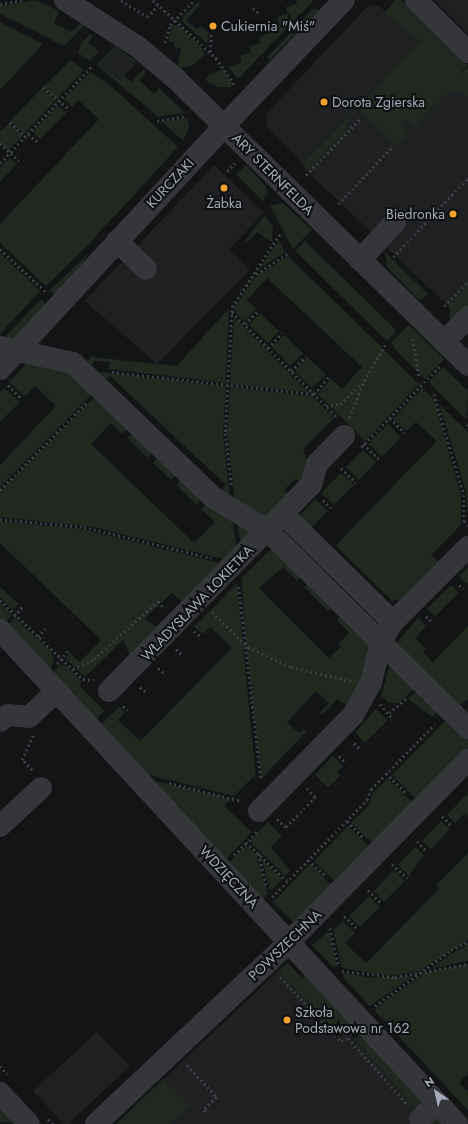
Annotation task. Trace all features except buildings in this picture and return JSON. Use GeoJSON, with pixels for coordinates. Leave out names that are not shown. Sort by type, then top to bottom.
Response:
{"type":"FeatureCollection","features":[{"type":"Feature","properties":{"kind":"street","name":"ARY STERNFELDA"},"geometry":{"type":"LineString","coordinates":[[65,0],[138,47],[224,126],[468,365]]}},
{"type":"Feature","properties":{"kind":"street","name":"KURCZAKI"},"geometry":{"type":"LineString","coordinates":[[2,376],[8,349],[117,241],[249,98],[344,0]]}},
{"type":"Feature","properties":{"kind":"street"},"geometry":{"type":"LineString","coordinates":[[416,0],[468,52]]}},
{"type":"Feature","properties":{"kind":"street"},"geometry":{"type":"LineString","coordinates":[[360,260],[395,222]]}},
{"type":"Feature","properties":{"kind":"street"},"geometry":{"type":"LineString","coordinates":[[117,241],[146,269]]}},
{"type":"Feature","properties":{"kind":"street"},"geometry":{"type":"LineString","coordinates":[[444,342],[468,317]]}},
{"type":"Feature","properties":{"kind":"street"},"geometry":{"type":"LineString","coordinates":[[8,349],[73,364],[78,368],[214,498],[233,508],[267,530],[468,728]]}},
{"type":"Feature","properties":{"kind":"street","name":"WŁADYSŁAWA ŁOKIETKA"},"geometry":{"type":"LineString","coordinates":[[110,691],[311,485],[317,464],[348,429]]}},
{"type":"Feature","properties":{"kind":"street"},"geometry":{"type":"LineString","coordinates":[[283,514],[393,622]]}},
{"type":"Feature","properties":{"kind":"street"},"geometry":{"type":"LineString","coordinates":[[260,811],[373,694],[381,641],[393,622],[468,547]]}},
{"type":"Feature","properties":{"kind":"street","name":"WDZIĘCZNA"},"geometry":{"type":"LineString","coordinates":[[0,630],[56,692],[264,904],[289,942],[457,1124]]}},
{"type":"Feature","properties":{"kind":"street"},"geometry":{"type":"LineString","coordinates":[[0,721],[8,715],[30,717],[56,692]]}},
{"type":"Feature","properties":{"kind":"street","name":"POWSZECHNA"},"geometry":{"type":"LineString","coordinates":[[96,1124],[289,942],[468,760]]}},
{"type":"Feature","properties":{"kind":"street"},"geometry":{"type":"LineString","coordinates":[[0,826],[41,788]]}},
{"type":"Feature","properties":{"kind":"street"},"geometry":{"type":"LineString","coordinates":[[0,1093],[29,1124]]}},
{"type":"Feature","properties":{"kind":"street"},"geometry":{"type":"LineString","coordinates":[[420,1119],[437,1103]]}},
{"type":"Feature","properties":{"kind":"path"},"geometry":{"type":"LineString","coordinates":[[0,4],[22,0]]}},
{"type":"Feature","properties":{"kind":"path"},"geometry":{"type":"LineString","coordinates":[[121,0],[147,17],[158,5]]}},
{"type":"Feature","properties":{"kind":"path"},"geometry":{"type":"LineString","coordinates":[[153,0],[210,52],[231,76],[236,86],[249,98]]}},
{"type":"Feature","properties":{"kind":"path"},"geometry":{"type":"LineString","coordinates":[[165,44],[167,30],[175,19],[194,0]]}},
{"type":"Feature","properties":{"kind":"path"},"geometry":{"type":"LineString","coordinates":[[253,8],[259,13]]}},
{"type":"Feature","properties":{"kind":"path"},"geometry":{"type":"LineString","coordinates":[[210,52],[211,34]]}},
{"type":"Feature","properties":{"kind":"path"},"geometry":{"type":"LineString","coordinates":[[0,163],[92,66]]}},
{"type":"Feature","properties":{"kind":"path"},"geometry":{"type":"LineString","coordinates":[[43,87],[69,109]]}},
{"type":"Feature","properties":{"kind":"path"},"geometry":{"type":"LineString","coordinates":[[306,174],[361,118]]}},
{"type":"Feature","properties":{"kind":"path"},"geometry":{"type":"LineString","coordinates":[[10,122],[25,136]]}},
{"type":"Feature","properties":{"kind":"path"},"geometry":{"type":"LineString","coordinates":[[28,134],[38,142]]}},
{"type":"Feature","properties":{"kind":"path"},"geometry":{"type":"LineString","coordinates":[[0,143],[20,162]]}},
{"type":"Feature","properties":{"kind":"path"},"geometry":{"type":"LineString","coordinates":[[338,204],[392,147]]}},
{"type":"Feature","properties":{"kind":"path"},"geometry":{"type":"LineString","coordinates":[[393,257],[468,178]]}},
{"type":"Feature","properties":{"kind":"path"},"geometry":{"type":"LineString","coordinates":[[233,508],[225,430],[232,311],[280,234]]}},
{"type":"Feature","properties":{"kind":"path"},"geometry":{"type":"LineString","coordinates":[[0,248],[45,291]]}},
{"type":"Feature","properties":{"kind":"path"},"geometry":{"type":"LineString","coordinates":[[254,275],[290,252]]}},
{"type":"Feature","properties":{"kind":"path"},"geometry":{"type":"LineString","coordinates":[[444,306],[468,281]]}},
{"type":"Feature","properties":{"kind":"path"},"geometry":{"type":"LineString","coordinates":[[232,311],[379,459]]}},
{"type":"Feature","properties":{"kind":"path"},"geometry":{"type":"LineString","coordinates":[[245,324],[258,311]]}},
{"type":"Feature","properties":{"kind":"path"},"geometry":{"type":"LineString","coordinates":[[268,348],[282,333]]}},
{"type":"Feature","properties":{"kind":"path"},"geometry":{"type":"LineString","coordinates":[[412,338],[419,378]]}},
{"type":"Feature","properties":{"kind":"path"},"geometry":{"type":"LineString","coordinates":[[348,429],[364,381],[385,345]]}},
{"type":"Feature","properties":{"kind":"path"},"geometry":{"type":"LineString","coordinates":[[291,371],[306,356]]}},
{"type":"Feature","properties":{"kind":"path"},"geometry":{"type":"LineString","coordinates":[[78,368],[314,394]]}},
{"type":"Feature","properties":{"kind":"path"},"geometry":{"type":"LineString","coordinates":[[2,376],[22,399]]}},
{"type":"Feature","properties":{"kind":"path"},"geometry":{"type":"LineString","coordinates":[[314,394],[329,377]]}},
{"type":"Feature","properties":{"kind":"path"},"geometry":{"type":"LineString","coordinates":[[326,406],[340,404],[364,381]]}},
{"type":"Feature","properties":{"kind":"path"},"geometry":{"type":"LineString","coordinates":[[0,490],[100,389]]}},
{"type":"Feature","properties":{"kind":"path"},"geometry":{"type":"LineString","coordinates":[[434,394],[464,495],[464,521],[468,526]]}},
{"type":"Feature","properties":{"kind":"path"},"geometry":{"type":"LineString","coordinates":[[390,418],[405,433]]}},
{"type":"Feature","properties":{"kind":"path"},"geometry":{"type":"LineString","coordinates":[[225,430],[231,430]]}},
{"type":"Feature","properties":{"kind":"path"},"geometry":{"type":"LineString","coordinates":[[341,468],[356,483]]}},
{"type":"Feature","properties":{"kind":"path"},"geometry":{"type":"LineString","coordinates":[[0,519],[84,527],[224,562],[237,561],[259,778],[276,793]]}},
{"type":"Feature","properties":{"kind":"path"},"geometry":{"type":"LineString","coordinates":[[0,600],[83,679],[97,681],[110,691]]}},
{"type":"Feature","properties":{"kind":"path"},"geometry":{"type":"LineString","coordinates":[[73,669],[94,659],[158,601],[178,622]]}},
{"type":"Feature","properties":{"kind":"path"},"geometry":{"type":"LineString","coordinates":[[209,609],[245,645],[291,667],[373,694],[391,717]]}},
{"type":"Feature","properties":{"kind":"path"},"geometry":{"type":"LineString","coordinates":[[38,637],[45,629]]}},
{"type":"Feature","properties":{"kind":"path"},"geometry":{"type":"LineString","coordinates":[[389,713],[422,683]]}},
{"type":"Feature","properties":{"kind":"path"},"geometry":{"type":"LineString","coordinates":[[264,904],[366,800],[371,789],[449,710]]}},
{"type":"Feature","properties":{"kind":"path"},"geometry":{"type":"LineString","coordinates":[[30,717],[33,734],[22,760],[44,783],[41,788]]}},
{"type":"Feature","properties":{"kind":"path"},"geometry":{"type":"LineString","coordinates":[[162,781],[243,801],[287,828],[316,798],[303,784]]}},
{"type":"Feature","properties":{"kind":"path"},"geometry":{"type":"LineString","coordinates":[[442,816],[452,826]]}},
{"type":"Feature","properties":{"kind":"path"},"geometry":{"type":"LineString","coordinates":[[417,841],[427,852]]}},
{"type":"Feature","properties":{"kind":"path"},"geometry":{"type":"LineString","coordinates":[[246,842],[288,881]]}},
{"type":"Feature","properties":{"kind":"path"},"geometry":{"type":"LineString","coordinates":[[259,854],[264,904]]}},
{"type":"Feature","properties":{"kind":"path"},"geometry":{"type":"LineString","coordinates":[[394,865],[407,878]]}},
{"type":"Feature","properties":{"kind":"path"},"geometry":{"type":"LineString","coordinates":[[368,890],[382,904]]}},
{"type":"Feature","properties":{"kind":"path"},"geometry":{"type":"LineString","coordinates":[[344,916],[358,929]]}},
{"type":"Feature","properties":{"kind":"path"},"geometry":{"type":"LineString","coordinates":[[330,928],[341,975]]}},
{"type":"Feature","properties":{"kind":"path"},"geometry":{"type":"LineString","coordinates":[[370,1010],[451,950],[468,942]]}},
{"type":"Feature","properties":{"kind":"path"},"geometry":{"type":"LineString","coordinates":[[335,969],[375,977],[395,977],[468,964]]}},
{"type":"Feature","properties":{"kind":"path"},"geometry":{"type":"LineString","coordinates":[[276,973],[341,1041],[348,1038],[420,1119]]}},
{"type":"Feature","properties":{"kind":"path"},"geometry":{"type":"LineString","coordinates":[[183,1061],[217,1097],[204,1110],[206,1112]]}},
{"type":"Feature","properties":{"kind":"shaded area"},"geometry":{"type":"Polygon","coordinates":[[[36,0],[59,11],[54,23],[71,32],[81,23],[85,25],[64,46],[0,14],[0,6],[36,0]]]}},
{"type":"Feature","properties":{"kind":"shaded area"},"geometry":{"type":"Polygon","coordinates":[[[296,0],[314,0],[238,79],[228,67],[242,62],[240,56],[251,52],[249,47],[260,43],[259,37],[270,33],[268,27],[279,23],[277,17],[288,14],[286,7],[297,4],[296,0]]]}},
{"type":"Feature","properties":{"kind":"shaded area"},"geometry":{"type":"Polygon","coordinates":[[[395,0],[401,0],[468,65],[458,75],[468,67],[468,98],[459,91],[455,94],[450,90],[414,127],[406,120],[401,126],[409,133],[399,144],[394,143],[358,109],[345,123],[349,127],[308,169],[303,163],[420,42],[385,12],[395,0]]]}},
{"type":"Feature","properties":{"kind":"shaded area"},"geometry":{"type":"Polygon","coordinates":[[[434,0],[468,0],[468,34],[434,0]]]}},
{"type":"Feature","properties":{"kind":"shaded area"},"geometry":{"type":"Polygon","coordinates":[[[198,2],[201,4],[186,20],[197,29],[201,26],[209,33],[207,44],[183,22],[183,17],[198,2]]]}},
{"type":"Feature","properties":{"kind":"shaded area"},"geometry":{"type":"Polygon","coordinates":[[[369,5],[379,6],[420,42],[303,163],[267,127],[265,115],[369,5]]]}},
{"type":"Feature","properties":{"kind":"shaded area"},"geometry":{"type":"Polygon","coordinates":[[[313,9],[319,10],[270,60],[267,57],[313,9]]]}},
{"type":"Feature","properties":{"kind":"shaded area"},"geometry":{"type":"Polygon","coordinates":[[[0,22],[43,44],[0,90],[0,22]]]}},
{"type":"Feature","properties":{"kind":"shaded area"},"geometry":{"type":"Polygon","coordinates":[[[173,25],[178,25],[202,48],[204,55],[193,65],[181,68],[178,65],[181,48],[174,47],[175,43],[168,41],[173,25]]]}},
{"type":"Feature","properties":{"kind":"shaded area"},"geometry":{"type":"Polygon","coordinates":[[[90,34],[93,35],[88,43],[99,51],[90,61],[78,53],[81,43],[90,34]]]}},
{"type":"Feature","properties":{"kind":"shaded area"},"geometry":{"type":"Polygon","coordinates":[[[115,46],[136,61],[135,64],[116,49],[100,65],[120,80],[124,75],[131,82],[145,68],[145,74],[139,80],[154,94],[159,88],[185,113],[158,117],[97,65],[115,46]]]}},
{"type":"Feature","properties":{"kind":"shaded area"},"geometry":{"type":"Polygon","coordinates":[[[116,49],[135,64],[120,80],[100,65],[116,49]]]}},
{"type":"Feature","properties":{"kind":"shaded area"},"geometry":{"type":"Polygon","coordinates":[[[71,60],[84,70],[57,99],[43,87],[71,60]]]}},
{"type":"Feature","properties":{"kind":"shaded area"},"geometry":{"type":"Polygon","coordinates":[[[223,69],[233,85],[231,87],[218,87],[205,80],[209,75],[223,69]]]}},
{"type":"Feature","properties":{"kind":"shaded area"},"geometry":{"type":"Polygon","coordinates":[[[450,71],[468,88],[468,289],[450,308],[302,166],[359,108],[450,71]]]}},
{"type":"Feature","properties":{"kind":"shaded area"},"geometry":{"type":"Polygon","coordinates":[[[91,72],[113,88],[178,147],[86,247],[46,286],[0,243],[0,224],[99,119],[78,100],[72,107],[64,99],[91,72]]]}},
{"type":"Feature","properties":{"kind":"shaded area"},"geometry":{"type":"Polygon","coordinates":[[[42,88],[56,100],[24,134],[10,121],[42,88]]]}},
{"type":"Feature","properties":{"kind":"shaded area"},"geometry":{"type":"Polygon","coordinates":[[[58,105],[66,113],[40,139],[33,132],[58,105]]]}},
{"type":"Feature","properties":{"kind":"shaded area"},"geometry":{"type":"Polygon","coordinates":[[[187,117],[189,127],[183,141],[163,122],[187,117]]]}},
{"type":"Feature","properties":{"kind":"shaded area"},"geometry":{"type":"Polygon","coordinates":[[[9,123],[23,136],[8,150],[0,142],[0,132],[9,123]]]}},
{"type":"Feature","properties":{"kind":"shaded area"},"geometry":{"type":"Polygon","coordinates":[[[10,158],[17,164],[0,182],[0,168],[10,158]]]}},
{"type":"Feature","properties":{"kind":"shaded area"},"geometry":{"type":"Polygon","coordinates":[[[214,165],[264,213],[229,249],[250,270],[157,364],[85,301],[214,165]]]}},
{"type":"Feature","properties":{"kind":"shaded area"},"geometry":{"type":"Polygon","coordinates":[[[246,165],[266,186],[267,194],[263,201],[236,174],[246,165]]]}},
{"type":"Feature","properties":{"kind":"shaded area"},"geometry":{"type":"Polygon","coordinates":[[[283,203],[312,230],[293,249],[270,206],[283,203]]]}},
{"type":"Feature","properties":{"kind":"shaded area"},"geometry":{"type":"Polygon","coordinates":[[[265,215],[273,227],[272,242],[257,232],[248,242],[245,240],[265,215]]]}},
{"type":"Feature","properties":{"kind":"shaded area"},"geometry":{"type":"Polygon","coordinates":[[[279,240],[285,252],[260,268],[279,240]]]}},
{"type":"Feature","properties":{"kind":"shaded area"},"geometry":{"type":"Polygon","coordinates":[[[305,241],[394,328],[395,333],[387,341],[295,251],[305,241]]]}},
{"type":"Feature","properties":{"kind":"shaded area"},"geometry":{"type":"Polygon","coordinates":[[[385,252],[428,294],[420,301],[387,267],[385,252]]]}},
{"type":"Feature","properties":{"kind":"shaded area"},"geometry":{"type":"Polygon","coordinates":[[[0,253],[40,291],[0,334],[0,253]]]}},
{"type":"Feature","properties":{"kind":"shaded area"},"geometry":{"type":"Polygon","coordinates":[[[89,253],[81,265],[56,296],[50,290],[89,253]]]}},
{"type":"Feature","properties":{"kind":"shaded area"},"geometry":{"type":"Polygon","coordinates":[[[288,256],[419,384],[365,441],[318,394],[331,379],[342,389],[362,367],[267,278],[247,300],[256,309],[245,321],[235,312],[234,308],[255,277],[288,256]]]}},
{"type":"Feature","properties":{"kind":"shaded area"},"geometry":{"type":"Polygon","coordinates":[[[468,284],[468,307],[450,321],[449,304],[468,284]]]}},
{"type":"Feature","properties":{"kind":"shaded area"},"geometry":{"type":"Polygon","coordinates":[[[41,299],[46,305],[11,343],[1,341],[41,299]]]}},
{"type":"Feature","properties":{"kind":"shaded area"},"geometry":{"type":"Polygon","coordinates":[[[229,308],[226,383],[109,369],[110,362],[94,361],[91,367],[83,365],[91,357],[177,366],[229,308]]]}},
{"type":"Feature","properties":{"kind":"shaded area"},"geometry":{"type":"Polygon","coordinates":[[[260,313],[279,331],[268,343],[249,325],[260,313]]]}},
{"type":"Feature","properties":{"kind":"shaded area"},"geometry":{"type":"Polygon","coordinates":[[[234,317],[308,392],[230,384],[234,317]]]}},
{"type":"Feature","properties":{"kind":"shaded area"},"geometry":{"type":"Polygon","coordinates":[[[409,325],[444,359],[425,379],[393,347],[392,342],[409,325]]]}},
{"type":"Feature","properties":{"kind":"shaded area"},"geometry":{"type":"Polygon","coordinates":[[[284,335],[303,353],[290,366],[272,347],[284,335]]]}},
{"type":"Feature","properties":{"kind":"shaded area"},"geometry":{"type":"Polygon","coordinates":[[[307,357],[326,374],[312,388],[295,371],[307,357]]]}},
{"type":"Feature","properties":{"kind":"shaded area"},"geometry":{"type":"Polygon","coordinates":[[[31,359],[66,368],[94,392],[0,487],[0,465],[56,406],[35,386],[25,396],[9,382],[31,359]]]}},
{"type":"Feature","properties":{"kind":"shaded area"},"geometry":{"type":"Polygon","coordinates":[[[443,367],[468,391],[467,420],[429,382],[443,367]]]}},
{"type":"Feature","properties":{"kind":"shaded area"},"geometry":{"type":"Polygon","coordinates":[[[89,371],[226,386],[223,432],[230,499],[218,493],[226,485],[110,376],[102,383],[89,371]]]}},
{"type":"Feature","properties":{"kind":"shaded area"},"geometry":{"type":"Polygon","coordinates":[[[230,387],[312,396],[334,418],[303,449],[307,460],[306,470],[299,482],[295,479],[284,490],[289,494],[266,519],[235,503],[227,430],[230,387]]]}},
{"type":"Feature","properties":{"kind":"shaded area"},"geometry":{"type":"Polygon","coordinates":[[[4,388],[20,402],[0,422],[0,392],[4,388]]]}},
{"type":"Feature","properties":{"kind":"shaded area"},"geometry":{"type":"Polygon","coordinates":[[[422,388],[434,399],[461,496],[461,525],[431,555],[441,565],[408,597],[392,601],[337,547],[337,544],[437,441],[416,422],[406,431],[393,419],[422,388]]]}},
{"type":"Feature","properties":{"kind":"shaded area"},"geometry":{"type":"Polygon","coordinates":[[[97,395],[130,426],[122,434],[111,423],[91,444],[194,543],[215,522],[201,509],[210,501],[231,513],[237,550],[227,560],[93,527],[0,517],[0,492],[97,395]]]}},
{"type":"Feature","properties":{"kind":"shaded area"},"geometry":{"type":"Polygon","coordinates":[[[439,404],[468,432],[468,519],[466,491],[439,404]]]}},
{"type":"Feature","properties":{"kind":"shaded area"},"geometry":{"type":"Polygon","coordinates":[[[388,424],[401,437],[382,457],[368,444],[388,424]]]}},
{"type":"Feature","properties":{"kind":"shaded area"},"geometry":{"type":"Polygon","coordinates":[[[135,431],[155,450],[148,458],[127,438],[135,431]]]}},
{"type":"Feature","properties":{"kind":"shaded area"},"geometry":{"type":"Polygon","coordinates":[[[363,450],[376,462],[359,480],[346,467],[363,450]]]}},
{"type":"Feature","properties":{"kind":"shaded area"},"geometry":{"type":"Polygon","coordinates":[[[161,455],[178,472],[171,480],[153,463],[161,455]]]}},
{"type":"Feature","properties":{"kind":"shaded area"},"geometry":{"type":"Polygon","coordinates":[[[341,473],[354,485],[334,505],[321,493],[341,473]]]}},
{"type":"Feature","properties":{"kind":"shaded area"},"geometry":{"type":"Polygon","coordinates":[[[184,477],[204,497],[197,505],[176,485],[184,477]]]}},
{"type":"Feature","properties":{"kind":"shaded area"},"geometry":{"type":"Polygon","coordinates":[[[315,499],[328,511],[311,528],[302,520],[301,514],[315,499]]]}},
{"type":"Feature","properties":{"kind":"shaded area"},"geometry":{"type":"Polygon","coordinates":[[[236,516],[257,528],[241,546],[236,516]]]}},
{"type":"Feature","properties":{"kind":"shaded area"},"geometry":{"type":"Polygon","coordinates":[[[0,521],[82,529],[224,564],[185,604],[172,593],[152,611],[145,619],[159,629],[130,656],[123,640],[85,677],[65,658],[70,653],[80,662],[101,640],[0,543],[0,521]]]}},
{"type":"Feature","properties":{"kind":"shaded area"},"geometry":{"type":"Polygon","coordinates":[[[275,545],[304,573],[297,581],[283,567],[259,588],[329,658],[341,647],[338,644],[349,633],[337,620],[344,614],[373,641],[369,661],[349,707],[337,699],[322,715],[320,712],[329,703],[316,691],[287,722],[299,733],[304,729],[307,731],[261,779],[244,622],[242,578],[275,545]]]}},
{"type":"Feature","properties":{"kind":"shaded area"},"geometry":{"type":"Polygon","coordinates":[[[468,567],[468,583],[467,584],[459,576],[468,567]]]}},
{"type":"Feature","properties":{"kind":"shaded area"},"geometry":{"type":"Polygon","coordinates":[[[311,580],[335,604],[328,611],[304,587],[311,580]]]}},
{"type":"Feature","properties":{"kind":"shaded area"},"geometry":{"type":"Polygon","coordinates":[[[237,583],[256,778],[254,776],[234,796],[145,774],[100,725],[119,707],[125,712],[118,720],[140,741],[232,648],[210,627],[203,634],[194,627],[237,583]]]}},
{"type":"Feature","properties":{"kind":"shaded area"},"geometry":{"type":"Polygon","coordinates":[[[451,585],[459,593],[435,616],[427,609],[451,585]]]}},
{"type":"Feature","properties":{"kind":"shaded area"},"geometry":{"type":"Polygon","coordinates":[[[0,587],[19,604],[13,610],[0,597],[0,587]]]}},
{"type":"Feature","properties":{"kind":"shaded area"},"geometry":{"type":"Polygon","coordinates":[[[0,603],[12,615],[2,626],[0,624],[0,603]]]}},
{"type":"Feature","properties":{"kind":"shaded area"},"geometry":{"type":"Polygon","coordinates":[[[15,618],[51,651],[54,660],[52,666],[45,672],[4,629],[15,618]]]}},
{"type":"Feature","properties":{"kind":"shaded area"},"geometry":{"type":"Polygon","coordinates":[[[418,618],[426,626],[415,638],[426,649],[423,652],[433,662],[468,626],[468,699],[456,708],[394,647],[418,618]]]}},
{"type":"Feature","properties":{"kind":"shaded area"},"geometry":{"type":"Polygon","coordinates":[[[391,660],[417,686],[399,703],[389,703],[381,696],[391,660]]]}},
{"type":"Feature","properties":{"kind":"shaded area"},"geometry":{"type":"Polygon","coordinates":[[[60,665],[65,665],[82,681],[79,685],[104,711],[96,720],[52,674],[60,665]]]}},
{"type":"Feature","properties":{"kind":"shaded area"},"geometry":{"type":"Polygon","coordinates":[[[420,689],[441,710],[432,717],[408,699],[420,689]]]}},
{"type":"Feature","properties":{"kind":"shaded area"},"geometry":{"type":"Polygon","coordinates":[[[376,709],[388,720],[365,743],[355,732],[376,709]]]}},
{"type":"Feature","properties":{"kind":"shaded area"},"geometry":{"type":"Polygon","coordinates":[[[448,718],[468,738],[468,751],[418,801],[392,775],[448,718]]]}},
{"type":"Feature","properties":{"kind":"shaded area"},"geometry":{"type":"Polygon","coordinates":[[[333,756],[343,766],[337,772],[341,775],[328,788],[315,775],[333,756]]]}},
{"type":"Feature","properties":{"kind":"shaded area"},"geometry":{"type":"Polygon","coordinates":[[[388,779],[415,805],[375,846],[351,823],[369,805],[373,792],[388,779]]]}},
{"type":"Feature","properties":{"kind":"shaded area"},"geometry":{"type":"Polygon","coordinates":[[[150,780],[231,799],[224,806],[252,832],[225,860],[150,780]]]}},
{"type":"Feature","properties":{"kind":"shaded area"},"geometry":{"type":"Polygon","coordinates":[[[468,793],[468,817],[464,814],[455,823],[447,815],[468,793]]]}},
{"type":"Feature","properties":{"kind":"shaded area"},"geometry":{"type":"Polygon","coordinates":[[[441,821],[450,829],[431,849],[422,841],[441,821]]]}},
{"type":"Feature","properties":{"kind":"shaded area"},"geometry":{"type":"Polygon","coordinates":[[[268,822],[282,836],[271,847],[290,871],[285,876],[249,841],[268,822]]]}},
{"type":"Feature","properties":{"kind":"shaded area"},"geometry":{"type":"Polygon","coordinates":[[[348,826],[372,849],[337,884],[314,861],[348,826]]]}},
{"type":"Feature","properties":{"kind":"shaded area"},"geometry":{"type":"Polygon","coordinates":[[[246,845],[256,854],[268,894],[261,900],[228,864],[246,845]]]}},
{"type":"Feature","properties":{"kind":"shaded area"},"geometry":{"type":"Polygon","coordinates":[[[416,847],[424,855],[409,876],[398,865],[416,847]]]}},
{"type":"Feature","properties":{"kind":"shaded area"},"geometry":{"type":"Polygon","coordinates":[[[468,853],[468,940],[419,971],[397,975],[376,974],[342,968],[333,930],[343,921],[355,933],[345,943],[366,963],[439,889],[436,885],[468,853]]]}},
{"type":"Feature","properties":{"kind":"shaded area"},"geometry":{"type":"Polygon","coordinates":[[[262,859],[282,879],[270,891],[262,859]]]}},
{"type":"Feature","properties":{"kind":"shaded area"},"geometry":{"type":"Polygon","coordinates":[[[310,864],[333,887],[297,926],[273,902],[310,864]]]}},
{"type":"Feature","properties":{"kind":"shaded area"},"geometry":{"type":"Polygon","coordinates":[[[394,870],[405,881],[384,902],[374,891],[394,870]]]}},
{"type":"Feature","properties":{"kind":"shaded area"},"geometry":{"type":"Polygon","coordinates":[[[369,896],[380,907],[360,927],[349,916],[369,896]]]}},
{"type":"Feature","properties":{"kind":"shaded area"},"geometry":{"type":"Polygon","coordinates":[[[329,931],[337,966],[333,967],[312,945],[329,931]]]}},
{"type":"Feature","properties":{"kind":"shaded area"},"geometry":{"type":"Polygon","coordinates":[[[468,945],[468,961],[430,969],[451,954],[468,945]]]}},
{"type":"Feature","properties":{"kind":"shaded area","name":"Szkoła Podstawowa nr 162"},"geometry":{"type":"Polygon","coordinates":[[[287,963],[302,978],[306,974],[445,1124],[116,1124],[287,963]]]}},
{"type":"Feature","properties":{"kind":"shaded area"},"geometry":{"type":"Polygon","coordinates":[[[287,963],[302,978],[306,974],[447,1124],[429,1124],[355,1039],[357,1036],[352,1031],[349,1035],[343,1028],[338,1033],[279,971],[287,963]]]}},
{"type":"Feature","properties":{"kind":"shaded area"},"geometry":{"type":"Polygon","coordinates":[[[468,964],[468,1073],[459,1083],[468,1092],[468,1110],[374,1010],[424,973],[468,964]]]}},
{"type":"Feature","properties":{"kind":"shaded area"},"geometry":{"type":"Polygon","coordinates":[[[343,972],[371,978],[413,976],[370,1006],[344,979],[343,972]]]}},
{"type":"Feature","properties":{"kind":"shaded area"},"geometry":{"type":"Polygon","coordinates":[[[97,1032],[130,1066],[68,1124],[64,1124],[33,1091],[97,1032]]]}},
{"type":"Feature","properties":{"kind":"shaded area"},"geometry":{"type":"Polygon","coordinates":[[[163,1079],[190,1106],[170,1124],[116,1124],[163,1079]]]}},
{"type":"Feature","properties":{"kind":"shaded area"},"geometry":{"type":"Polygon","coordinates":[[[0,1101],[21,1124],[0,1122],[0,1101]]]}},
{"type":"Feature","properties":{"kind":"place","name":"Cukiernia \"Miś\""},"geometry":{"type":"Point","coordinates":[213,26]}},
{"type":"Feature","properties":{"kind":"place","name":"Dorota Zgierska"},"geometry":{"type":"Point","coordinates":[324,102]}},
{"type":"Feature","properties":{"kind":"place","name":"Żabka"},"geometry":{"type":"Point","coordinates":[224,188]}},
{"type":"Feature","properties":{"kind":"place","name":"Biedronka"},"geometry":{"type":"Point","coordinates":[453,214]}},
{"type":"Feature","properties":{"kind":"place","name":"Szkoła Podstawowa nr 162"},"geometry":{"type":"Point","coordinates":[287,1020]}}]}
